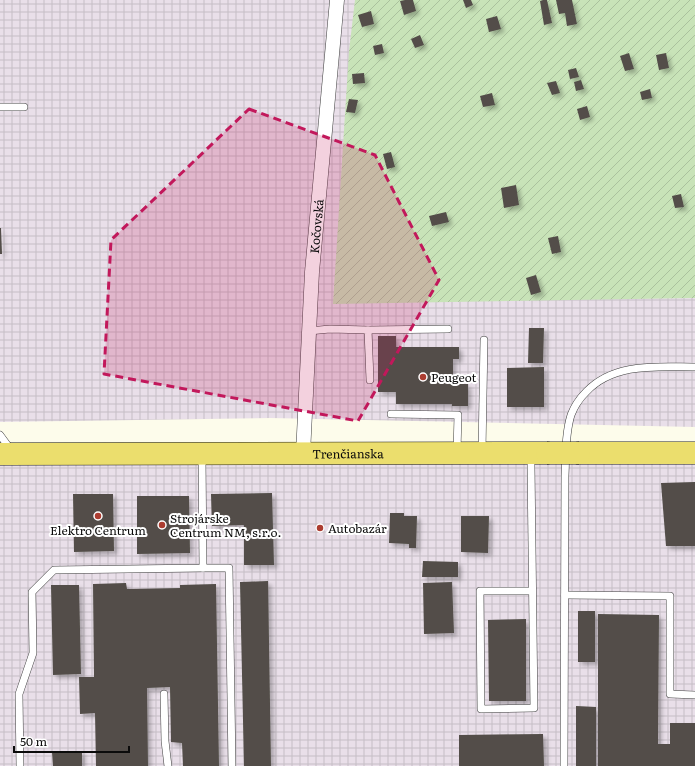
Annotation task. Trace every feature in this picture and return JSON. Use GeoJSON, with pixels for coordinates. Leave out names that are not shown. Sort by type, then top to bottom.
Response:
{"type":"FeatureCollection","features":[{"type":"Feature","properties":{"kind":"main road","name":"Trenčianska"},"geometry":{"type":"LineString","coordinates":[[7,454],[695,453]]}},
{"type":"Feature","properties":{"kind":"street","name":"Kočovská"},"geometry":{"type":"LineString","coordinates":[[302,454],[312,272],[337,0]]}},
{"type":"Feature","properties":{"kind":"lane"},"geometry":{"type":"LineString","coordinates":[[0,107],[24,107]]}},
{"type":"Feature","properties":{"kind":"lane"},"geometry":{"type":"LineString","coordinates":[[309,331],[330,329],[448,329]]}},
{"type":"Feature","properties":{"kind":"lane"},"geometry":{"type":"LineString","coordinates":[[368,330],[370,380]]}},
{"type":"Feature","properties":{"kind":"lane"},"geometry":{"type":"LineString","coordinates":[[482,453],[484,340]]}},
{"type":"Feature","properties":{"kind":"lane"},"geometry":{"type":"LineString","coordinates":[[564,766],[565,476],[567,434],[571,414],[580,398],[600,380],[628,369],[645,367],[695,367]]}},
{"type":"Feature","properties":{"kind":"lane"},"geometry":{"type":"LineString","coordinates":[[391,414],[458,415],[457,453]]}},
{"type":"Feature","properties":{"kind":"lane"},"geometry":{"type":"LineString","coordinates":[[0,435],[7,454]]}},
{"type":"Feature","properties":{"kind":"lane"},"geometry":{"type":"LineString","coordinates":[[532,590],[480,591],[481,709],[534,708],[532,590],[539,453]]}},
{"type":"Feature","properties":{"kind":"lane"},"geometry":{"type":"LineString","coordinates":[[202,454],[203,568]]}},
{"type":"Feature","properties":{"kind":"lane"},"geometry":{"type":"LineString","coordinates":[[20,766],[18,694],[33,653],[32,592],[54,570],[203,568],[229,568],[232,766]]}},
{"type":"Feature","properties":{"kind":"lane"},"geometry":{"type":"LineString","coordinates":[[565,595],[670,596],[670,694],[695,694]]}},
{"type":"Feature","properties":{"kind":"lane"},"geometry":{"type":"LineString","coordinates":[[164,694],[165,741],[168,766]]}},
{"type":"Feature","properties":{"kind":"highlighted area"},"geometry":{"type":"Polygon","coordinates":[[[249,109],[375,155],[439,280],[358,421],[104,374],[111,240],[249,109]]]}},
{"type":"Feature","properties":{"kind":"shaded area"},"geometry":{"type":"Polygon","coordinates":[[[0,0],[695,0],[695,427],[271,418],[0,422],[0,0]]]}},
{"type":"Feature","properties":{"kind":"shaded area"},"geometry":{"type":"Polygon","coordinates":[[[695,452],[695,766],[0,766],[0,456],[695,452]]]}},
{"type":"Feature","properties":{"kind":"green space"},"geometry":{"type":"Polygon","coordinates":[[[355,0],[695,0],[695,298],[333,304],[349,51],[355,0]]]}},
{"type":"Feature","properties":{"kind":"building"},"geometry":{"type":"Polygon","coordinates":[[[413,0],[416,11],[404,15],[400,1],[413,0]]]}},
{"type":"Feature","properties":{"kind":"building"},"geometry":{"type":"Polygon","coordinates":[[[463,0],[471,0],[473,5],[466,8],[463,0]]]}},
{"type":"Feature","properties":{"kind":"building"},"geometry":{"type":"Polygon","coordinates":[[[547,0],[552,23],[544,25],[540,1],[547,0]]]}},
{"type":"Feature","properties":{"kind":"building"},"geometry":{"type":"Polygon","coordinates":[[[556,0],[572,0],[577,24],[567,26],[565,13],[559,14],[556,0]]]}},
{"type":"Feature","properties":{"kind":"building"},"geometry":{"type":"Polygon","coordinates":[[[371,11],[374,24],[362,27],[358,15],[371,11]]]}},
{"type":"Feature","properties":{"kind":"building"},"geometry":{"type":"Polygon","coordinates":[[[497,16],[501,29],[489,32],[486,19],[497,16]]]}},
{"type":"Feature","properties":{"kind":"building"},"geometry":{"type":"Polygon","coordinates":[[[420,35],[424,45],[415,48],[411,39],[420,35]]]}},
{"type":"Feature","properties":{"kind":"building"},"geometry":{"type":"Polygon","coordinates":[[[382,44],[384,53],[375,55],[373,46],[382,44]]]}},
{"type":"Feature","properties":{"kind":"building"},"geometry":{"type":"Polygon","coordinates":[[[629,53],[634,69],[625,71],[620,56],[629,53]]]}},
{"type":"Feature","properties":{"kind":"building"},"geometry":{"type":"Polygon","coordinates":[[[666,53],[669,68],[659,70],[656,55],[666,53]]]}},
{"type":"Feature","properties":{"kind":"building"},"geometry":{"type":"Polygon","coordinates":[[[576,68],[579,77],[570,79],[568,70],[576,68]]]}},
{"type":"Feature","properties":{"kind":"building"},"geometry":{"type":"Polygon","coordinates":[[[364,73],[365,83],[353,84],[352,74],[364,73]]]}},
{"type":"Feature","properties":{"kind":"building"},"geometry":{"type":"Polygon","coordinates":[[[581,80],[584,89],[576,91],[574,82],[581,80]]]}},
{"type":"Feature","properties":{"kind":"building"},"geometry":{"type":"Polygon","coordinates":[[[556,81],[560,93],[552,95],[547,83],[556,81]]]}},
{"type":"Feature","properties":{"kind":"building"},"geometry":{"type":"Polygon","coordinates":[[[650,89],[652,98],[642,100],[640,92],[650,89]]]}},
{"type":"Feature","properties":{"kind":"building"},"geometry":{"type":"Polygon","coordinates":[[[492,93],[495,105],[483,107],[480,96],[492,93]]]}},
{"type":"Feature","properties":{"kind":"building"},"geometry":{"type":"Polygon","coordinates":[[[349,99],[358,100],[355,113],[346,112],[349,99]]]}},
{"type":"Feature","properties":{"kind":"building"},"geometry":{"type":"Polygon","coordinates":[[[587,106],[590,117],[580,120],[577,109],[587,106]]]}},
{"type":"Feature","properties":{"kind":"building"},"geometry":{"type":"Polygon","coordinates":[[[391,152],[395,167],[387,169],[383,154],[391,152]]]}},
{"type":"Feature","properties":{"kind":"building"},"geometry":{"type":"Polygon","coordinates":[[[516,185],[519,205],[504,208],[501,188],[516,185]]]}},
{"type":"Feature","properties":{"kind":"building"},"geometry":{"type":"Polygon","coordinates":[[[681,194],[684,207],[675,208],[672,196],[681,194]]]}},
{"type":"Feature","properties":{"kind":"building"},"geometry":{"type":"Polygon","coordinates":[[[446,212],[449,222],[432,226],[429,216],[446,212]]]}},
{"type":"Feature","properties":{"kind":"building"},"geometry":{"type":"Polygon","coordinates":[[[1,228],[2,254],[0,254],[1,228]]]}},
{"type":"Feature","properties":{"kind":"building"},"geometry":{"type":"Polygon","coordinates":[[[558,236],[561,252],[552,254],[548,238],[558,236]]]}},
{"type":"Feature","properties":{"kind":"building"},"geometry":{"type":"Polygon","coordinates":[[[536,275],[541,292],[531,295],[526,278],[536,275]]]}},
{"type":"Feature","properties":{"kind":"building"},"geometry":{"type":"Polygon","coordinates":[[[529,328],[544,328],[543,363],[528,363],[529,328]]]}},
{"type":"Feature","properties":{"kind":"building"},"geometry":{"type":"Polygon","coordinates":[[[378,336],[396,336],[396,347],[459,347],[459,359],[453,359],[453,384],[468,384],[468,406],[452,406],[452,404],[396,404],[396,392],[378,392],[378,336]]]}},
{"type":"Feature","properties":{"kind":"building"},"geometry":{"type":"Polygon","coordinates":[[[544,367],[544,407],[507,407],[507,368],[544,367]]]}},
{"type":"Feature","properties":{"kind":"building"},"geometry":{"type":"Polygon","coordinates":[[[695,482],[695,546],[666,546],[661,483],[695,482]]]}},
{"type":"Feature","properties":{"kind":"building"},"geometry":{"type":"Polygon","coordinates":[[[272,493],[274,565],[244,565],[244,525],[212,526],[211,494],[272,493]]]}},
{"type":"Feature","properties":{"kind":"building"},"geometry":{"type":"Polygon","coordinates":[[[73,494],[113,494],[114,551],[74,552],[73,494]]]}},
{"type":"Feature","properties":{"kind":"building"},"geometry":{"type":"Polygon","coordinates":[[[137,496],[189,496],[190,553],[137,554],[137,496]]]}},
{"type":"Feature","properties":{"kind":"building"},"geometry":{"type":"Polygon","coordinates":[[[390,513],[404,513],[404,516],[417,516],[416,548],[409,548],[409,544],[389,543],[390,513]]]}},
{"type":"Feature","properties":{"kind":"building"},"geometry":{"type":"Polygon","coordinates":[[[461,516],[489,516],[488,553],[461,552],[461,516]]]}},
{"type":"Feature","properties":{"kind":"building"},"geometry":{"type":"Polygon","coordinates":[[[423,561],[458,562],[458,577],[422,577],[423,561]]]}},
{"type":"Feature","properties":{"kind":"building"},"geometry":{"type":"Polygon","coordinates":[[[268,581],[271,766],[244,766],[240,582],[268,581]]]}},
{"type":"Feature","properties":{"kind":"building"},"geometry":{"type":"Polygon","coordinates":[[[452,582],[454,633],[424,634],[423,583],[452,582]]]}},
{"type":"Feature","properties":{"kind":"building"},"geometry":{"type":"Polygon","coordinates":[[[126,583],[127,589],[180,588],[180,585],[216,584],[219,766],[183,766],[182,743],[171,742],[170,687],[147,688],[148,766],[96,766],[95,713],[80,714],[79,677],[94,677],[93,584],[126,583]]]}},
{"type":"Feature","properties":{"kind":"building"},"geometry":{"type":"Polygon","coordinates":[[[51,585],[79,585],[81,674],[53,675],[51,585]]]}},
{"type":"Feature","properties":{"kind":"building"},"geometry":{"type":"Polygon","coordinates":[[[578,611],[595,611],[595,662],[578,662],[578,611]]]}},
{"type":"Feature","properties":{"kind":"building"},"geometry":{"type":"Polygon","coordinates":[[[598,614],[659,615],[658,744],[670,744],[670,723],[695,723],[695,766],[598,766],[598,614]]]}},
{"type":"Feature","properties":{"kind":"building"},"geometry":{"type":"Polygon","coordinates":[[[526,619],[526,701],[489,701],[488,620],[526,619]]]}},
{"type":"Feature","properties":{"kind":"building"},"geometry":{"type":"Polygon","coordinates":[[[576,706],[596,707],[596,766],[576,766],[576,706]]]}},
{"type":"Feature","properties":{"kind":"building"},"geometry":{"type":"Polygon","coordinates":[[[543,734],[544,766],[459,766],[459,735],[543,734]]]}},
{"type":"Feature","properties":{"kind":"building"},"geometry":{"type":"Polygon","coordinates":[[[82,751],[82,766],[53,766],[52,752],[82,751]]]}},
{"type":"Feature","properties":{"kind":"place","name":"Peugeot"},"geometry":{"type":"Point","coordinates":[423,377]}},
{"type":"Feature","properties":{"kind":"place","name":"Elektro Centrum"},"geometry":{"type":"Point","coordinates":[98,516]}},
{"type":"Feature","properties":{"kind":"place","name":"Strojárske Centrum NM, s.r.o."},"geometry":{"type":"Point","coordinates":[162,525]}},
{"type":"Feature","properties":{"kind":"place","name":"Autobazár"},"geometry":{"type":"Point","coordinates":[320,528]}}]}
